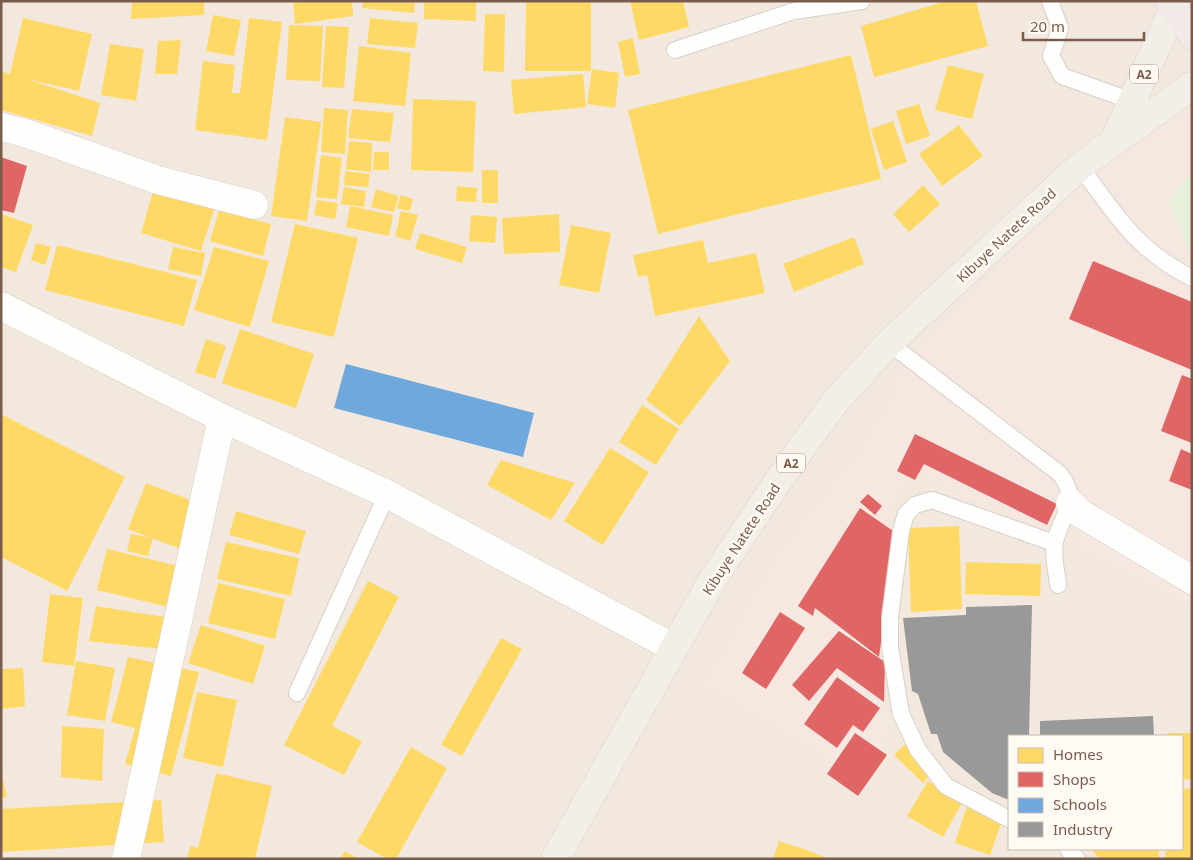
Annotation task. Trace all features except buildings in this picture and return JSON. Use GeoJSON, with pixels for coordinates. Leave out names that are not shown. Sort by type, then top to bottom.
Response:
{"type":"FeatureCollection","features":[{"type":"Feature","properties":{"kind":"highway"},"geometry":{"type":"LineString","coordinates":[[1171,5],[1192,35]]}},
{"type":"Feature","properties":{"kind":"main road","name":"A2"},"geometry":{"type":"LineString","coordinates":[[1115,139],[1171,5]]}},
{"type":"Feature","properties":{"kind":"main road","name":"A2"},"geometry":{"type":"LineString","coordinates":[[1115,139],[1192,86]]}},
{"type":"Feature","properties":{"kind":"main road","name":"Kibuye Natete Road"},"geometry":{"type":"LineString","coordinates":[[555,859],[713,579],[778,481],[834,403],[889,343],[1080,166],[1115,139]]}},
{"type":"Feature","properties":{"kind":"street"},"geometry":{"type":"LineString","coordinates":[[1,127],[25,133],[158,180],[254,205]]}},
{"type":"Feature","properties":{"kind":"street"},"geometry":{"type":"LineString","coordinates":[[1,306],[222,418],[387,494],[674,648]]}},
{"type":"Feature","properties":{"kind":"street"},"geometry":{"type":"LineString","coordinates":[[126,859],[222,418]]}},
{"type":"Feature","properties":{"kind":"street"},"geometry":{"type":"LineString","coordinates":[[1070,503],[1080,513],[1192,580]]}},
{"type":"Feature","properties":{"kind":"lane"},"geometry":{"type":"LineString","coordinates":[[675,50],[794,11],[862,1]]}},
{"type":"Feature","properties":{"kind":"lane"},"geometry":{"type":"LineString","coordinates":[[1050,1],[1060,28],[1051,56],[1062,76],[1132,102]]}},
{"type":"Feature","properties":{"kind":"lane"},"geometry":{"type":"LineString","coordinates":[[1080,166],[1128,232],[1150,252],[1192,278]]}},
{"type":"Feature","properties":{"kind":"lane"},"geometry":{"type":"LineString","coordinates":[[889,343],[1060,474],[1068,485],[1070,503],[1054,543],[1058,585]]}},
{"type":"Feature","properties":{"kind":"lane"},"geometry":{"type":"LineString","coordinates":[[297,694],[387,494]]}},
{"type":"Feature","properties":{"kind":"lane"},"geometry":{"type":"LineString","coordinates":[[1008,818],[946,786],[918,750],[901,714],[890,647],[890,617],[900,531],[906,514],[915,505],[932,500],[1054,543]]}},
{"type":"Feature","properties":{"kind":"shaded area"},"geometry":{"type":"Polygon","coordinates":[[[1,1],[1192,1],[1192,859],[1,859],[1,1]]]}},
{"type":"Feature","properties":{"kind":"shaded area"},"geometry":{"type":"Polygon","coordinates":[[[1187,109],[1192,110],[1192,604],[1076,549],[1107,478],[1071,543],[912,471],[886,521],[877,682],[889,728],[849,771],[705,685],[777,556],[864,446],[897,390],[890,385],[934,331],[1013,249],[1107,165],[1187,109]]]}},
{"type":"Feature","properties":{"kind":"green space"},"geometry":{"type":"Polygon","coordinates":[[[1192,172],[1192,252],[1187,248],[1168,200],[1192,172]]]}}]}
